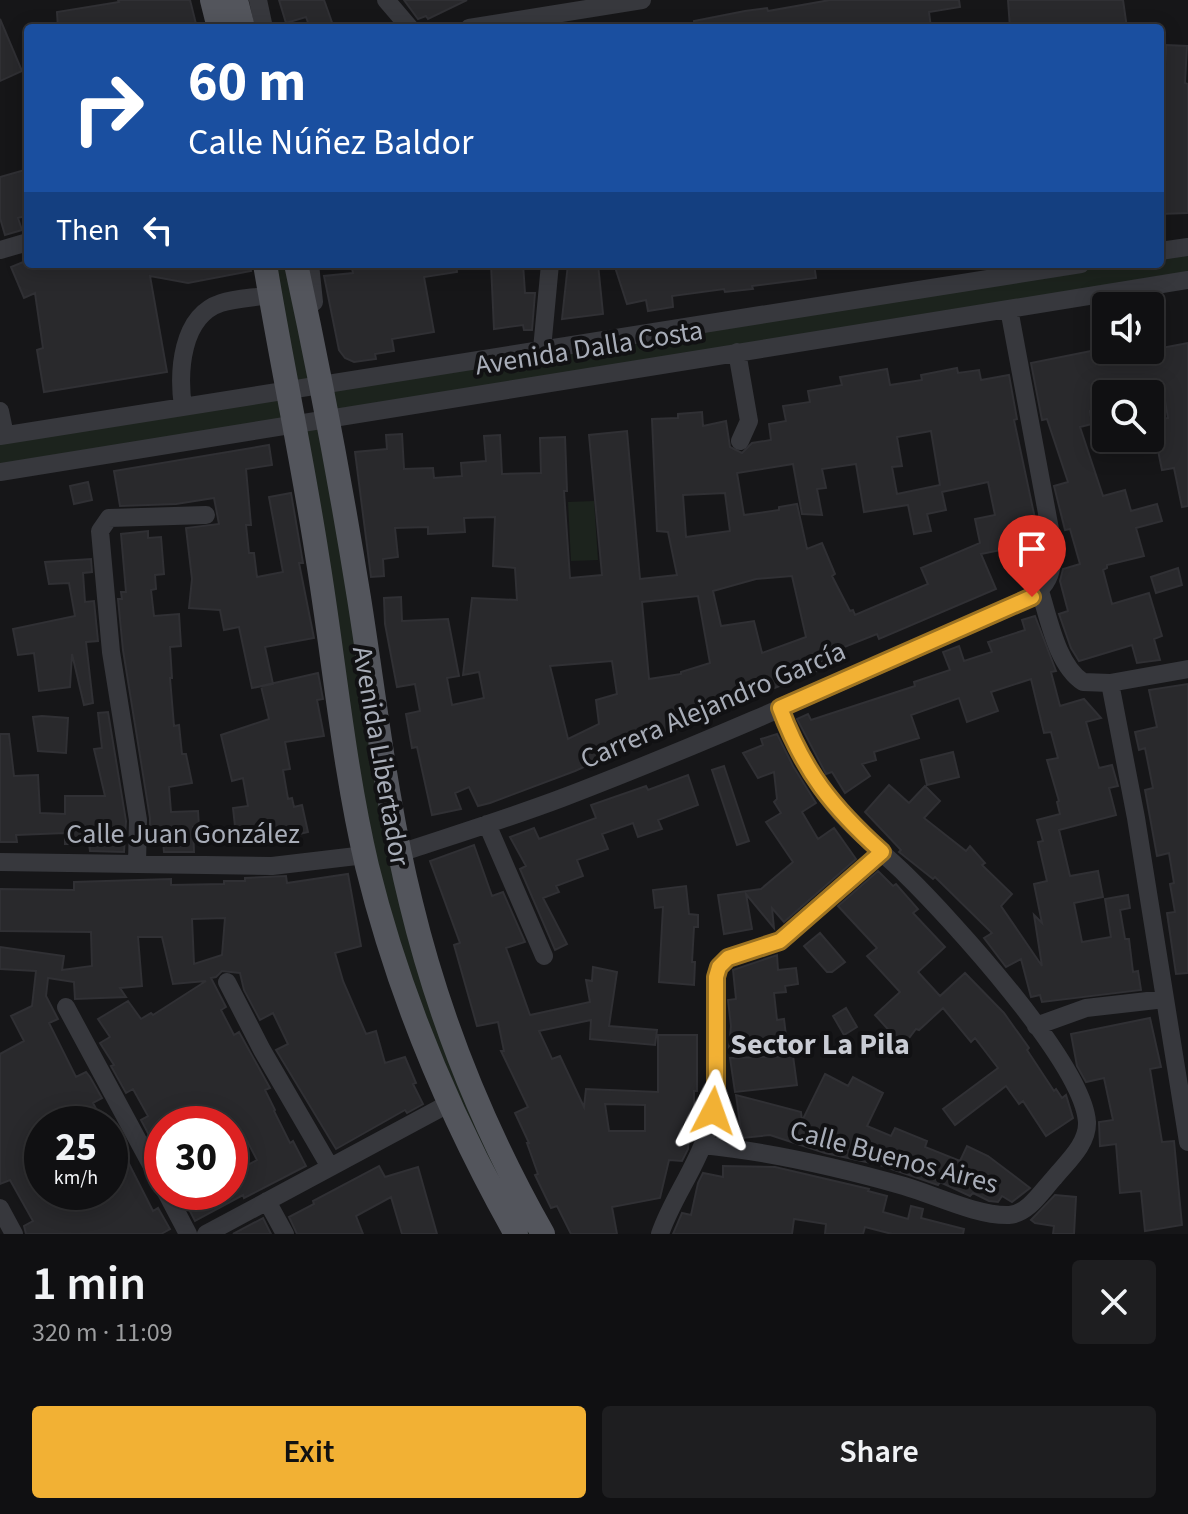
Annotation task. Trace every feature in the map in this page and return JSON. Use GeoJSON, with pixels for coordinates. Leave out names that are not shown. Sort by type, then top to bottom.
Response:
{"type":"FeatureCollection","features":[{"type":"Feature","properties":{"kind":"main road"},"geometry":{"type":"LineString","coordinates":[[212,0],[218,24]]}},
{"type":"Feature","properties":{"kind":"main road"},"geometry":{"type":"LineString","coordinates":[[236,0],[242,24]]}},
{"type":"Feature","properties":{"kind":"main road","name":"Avenida Libertador"},"geometry":{"type":"LineString","coordinates":[[266,268],[317,551],[365,855],[409,1009],[448,1104],[516,1234]]}},
{"type":"Feature","properties":{"kind":"main road","name":"Avenida Libertador"},"geometry":{"type":"LineString","coordinates":[[297,268],[322,384],[410,902],[467,1078],[505,1162],[543,1234]]}},
{"type":"Feature","properties":{"kind":"street"},"geometry":{"type":"LineString","coordinates":[[258,0],[263,24]]}},
{"type":"Feature","properties":{"kind":"street"},"geometry":{"type":"LineString","coordinates":[[386,0],[407,24]]}},
{"type":"Feature","properties":{"kind":"street"},"geometry":{"type":"LineString","coordinates":[[486,24],[562,6],[642,0]]}},
{"type":"Feature","properties":{"kind":"street"},"geometry":{"type":"LineString","coordinates":[[0,250],[24,243]]}},
{"type":"Feature","properties":{"kind":"street"},"geometry":{"type":"LineString","coordinates":[[1164,250],[1188,247]]}},
{"type":"Feature","properties":{"kind":"street","name":"Avenida Libertador"},"geometry":{"type":"LineString","coordinates":[[310,268],[322,384]]}},
{"type":"Feature","properties":{"kind":"street"},"geometry":{"type":"LineString","coordinates":[[542,349],[550,268]]}},
{"type":"Feature","properties":{"kind":"street","name":"Avenida Dalla Costa"},"geometry":{"type":"LineString","coordinates":[[3,435],[1056,268]]}},
{"type":"Feature","properties":{"kind":"street","name":"Avenida Dalla Costa"},"geometry":{"type":"LineString","coordinates":[[0,472],[1188,280]]}},
{"type":"Feature","properties":{"kind":"street"},"geometry":{"type":"LineString","coordinates":[[183,407],[179,383],[181,371],[191,330],[198,319],[206,310],[221,303],[270,295]]}},
{"type":"Feature","properties":{"kind":"street"},"geometry":{"type":"LineString","coordinates":[[1009,309],[1052,540],[1051,571],[1040,591],[1061,652],[1077,678],[1092,685],[1188,669]]}},
{"type":"Feature","properties":{"kind":"street"},"geometry":{"type":"LineString","coordinates":[[737,352],[749,421],[740,441]]}},
{"type":"Feature","properties":{"kind":"street"},"geometry":{"type":"LineString","coordinates":[[0,411],[3,435]]}},
{"type":"Feature","properties":{"kind":"street"},"geometry":{"type":"LineString","coordinates":[[137,863],[138,820],[111,652],[100,531],[109,518],[206,515]]}},
{"type":"Feature","properties":{"kind":"street","name":"Carrera Alejandro García"},"geometry":{"type":"LineString","coordinates":[[400,853],[589,787],[780,708],[1040,591]]}},
{"type":"Feature","properties":{"kind":"street"},"geometry":{"type":"LineString","coordinates":[[1110,683],[1136,818],[1188,1142]]}},
{"type":"Feature","properties":{"kind":"street"},"geometry":{"type":"LineString","coordinates":[[780,708],[802,759],[820,788],[848,822],[957,927],[1036,1026],[1086,1008],[1165,999]]}},
{"type":"Feature","properties":{"kind":"street"},"geometry":{"type":"LineString","coordinates":[[487,824],[544,956]]}},
{"type":"Feature","properties":{"kind":"street"},"geometry":{"type":"LineString","coordinates":[[660,1234],[703,1145],[713,1111],[716,1088],[716,977],[719,967],[738,954],[780,941],[882,852]]}},
{"type":"Feature","properties":{"kind":"street","name":"Calle Juan González"},"geometry":{"type":"LineString","coordinates":[[0,862],[272,866],[365,855]]}},
{"type":"Feature","properties":{"kind":"street"},"geometry":{"type":"LineString","coordinates":[[227,982],[262,1050],[330,1167]]}},
{"type":"Feature","properties":{"kind":"street"},"geometry":{"type":"LineString","coordinates":[[66,1007],[144,1152]]}},
{"type":"Feature","properties":{"kind":"street","name":"Calle Buenos Aires"},"geometry":{"type":"LineString","coordinates":[[703,1145],[825,1164],[997,1214],[1023,1211],[1077,1150],[1087,1125],[1085,1111],[1069,1075],[1036,1026]]}},
{"type":"Feature","properties":{"kind":"street"},"geometry":{"type":"LineString","coordinates":[[206,1234],[448,1104]]}},
{"type":"Feature","properties":{"kind":"street"},"geometry":{"type":"LineString","coordinates":[[267,1201],[285,1234]]}},
{"type":"Feature","properties":{"kind":"street"},"geometry":{"type":"LineString","coordinates":[[0,1208],[14,1234]]}},
{"type":"Feature","properties":{"kind":"street"},"geometry":{"type":"LineString","coordinates":[[175,1210],[188,1234]]}},
{"type":"Feature","properties":{"kind":"shaded area"},"geometry":{"type":"Polygon","coordinates":[[[1188,247],[1188,280],[1114,292],[1092,292],[1092,296],[328,419],[322,385],[287,390],[293,425],[0,472],[0,436],[286,390],[266,268],[310,268],[322,384],[1056,268],[1164,268],[1164,250],[1188,247]]]}},
{"type":"Feature","properties":{"kind":"shaded area"},"geometry":{"type":"Polygon","coordinates":[[[328,419],[428,965],[543,1234],[516,1234],[391,952],[293,425],[328,419]]]}},
{"type":"Feature","properties":{"kind":"shaded area"},"geometry":{"type":"Polygon","coordinates":[[[594,501],[598,560],[571,561],[568,502],[594,501]]]}},
{"type":"Feature","properties":{"kind":"building"},"geometry":{"type":"Polygon","coordinates":[[[190,0],[196,24],[58,24],[57,12],[119,2],[190,0]]]}},
{"type":"Feature","properties":{"kind":"building"},"geometry":{"type":"Polygon","coordinates":[[[279,0],[324,0],[333,24],[309,24],[306,17],[286,23],[279,0]]]}},
{"type":"Feature","properties":{"kind":"building"},"geometry":{"type":"Polygon","coordinates":[[[404,0],[467,0],[428,19],[426,16],[418,19],[404,0]]]}},
{"type":"Feature","properties":{"kind":"building"},"geometry":{"type":"Polygon","coordinates":[[[830,0],[959,0],[960,7],[929,12],[930,24],[694,24],[694,21],[745,11],[767,8],[768,11],[830,0]]]}},
{"type":"Feature","properties":{"kind":"building"},"geometry":{"type":"Polygon","coordinates":[[[1008,0],[1123,0],[1126,24],[1064,23],[1010,24],[1008,0]]]}},
{"type":"Feature","properties":{"kind":"building"},"geometry":{"type":"Polygon","coordinates":[[[0,19],[22,71],[0,81],[0,19]]]}},
{"type":"Feature","properties":{"kind":"building"},"geometry":{"type":"Polygon","coordinates":[[[1166,45],[1187,46],[1188,213],[1164,214],[1166,45]]]}},
{"type":"Feature","properties":{"kind":"building"},"geometry":{"type":"Polygon","coordinates":[[[24,170],[24,216],[18,218],[22,230],[5,235],[0,218],[0,177],[24,170]]]}},
{"type":"Feature","properties":{"kind":"building"},"geometry":{"type":"Polygon","coordinates":[[[24,262],[24,268],[251,268],[251,271],[188,283],[150,276],[167,372],[44,392],[37,350],[43,348],[35,293],[24,298],[11,267],[24,262]]]}},
{"type":"Feature","properties":{"kind":"building"},"geometry":{"type":"Polygon","coordinates":[[[352,268],[456,268],[457,272],[424,277],[434,332],[392,339],[394,351],[375,354],[376,359],[354,362],[345,358],[339,350],[324,276],[353,273],[352,268]]]}},
{"type":"Feature","properties":{"kind":"building"},"geometry":{"type":"Polygon","coordinates":[[[491,268],[523,268],[525,293],[535,293],[532,330],[524,330],[523,325],[494,329],[491,268]]]}},
{"type":"Feature","properties":{"kind":"building"},"geometry":{"type":"Polygon","coordinates":[[[568,268],[598,268],[603,314],[562,319],[568,268]]]}},
{"type":"Feature","properties":{"kind":"building"},"geometry":{"type":"Polygon","coordinates":[[[615,268],[815,268],[816,278],[752,286],[753,289],[725,292],[724,289],[672,296],[673,307],[648,311],[646,300],[627,304],[615,268]]]}},
{"type":"Feature","properties":{"kind":"building"},"geometry":{"type":"Polygon","coordinates":[[[1188,343],[1188,506],[1182,507],[1174,468],[1162,470],[1158,452],[1164,452],[1164,419],[1168,418],[1164,380],[1092,380],[1092,424],[1080,427],[1103,496],[1125,490],[1131,511],[1157,504],[1162,521],[1136,528],[1144,556],[1107,565],[1103,570],[1112,604],[1149,593],[1162,636],[1154,639],[1160,660],[1137,663],[1132,645],[1079,661],[1059,614],[1068,611],[1060,581],[1063,569],[1080,564],[1070,529],[1065,530],[1054,486],[1068,482],[1047,419],[1042,420],[1031,363],[1092,351],[1092,364],[1164,364],[1164,348],[1188,343]]]}},
{"type":"Feature","properties":{"kind":"building"},"geometry":{"type":"Polygon","coordinates":[[[957,368],[958,373],[979,370],[981,380],[1009,375],[1017,419],[1014,420],[1040,542],[981,554],[996,589],[879,639],[877,634],[834,651],[836,656],[815,664],[817,671],[772,689],[732,700],[733,706],[724,708],[725,712],[632,745],[575,771],[490,803],[478,806],[469,787],[455,793],[461,809],[432,815],[417,747],[412,748],[406,714],[420,711],[415,684],[397,687],[385,624],[384,598],[401,597],[402,621],[448,619],[459,676],[447,678],[452,705],[484,698],[479,672],[463,675],[472,598],[517,600],[515,568],[493,566],[495,517],[464,518],[465,532],[428,534],[428,527],[395,528],[398,557],[383,559],[384,576],[371,577],[355,452],[387,449],[386,435],[402,434],[404,469],[433,468],[434,478],[462,476],[461,463],[486,461],[484,436],[500,435],[502,474],[541,473],[540,438],[565,437],[567,491],[564,491],[570,578],[602,575],[589,435],[627,431],[640,579],[677,575],[668,532],[657,531],[652,419],[678,418],[678,414],[702,412],[703,426],[726,421],[730,447],[742,453],[752,443],[771,440],[769,424],[786,421],[783,406],[810,402],[808,391],[842,385],[840,377],[887,369],[890,385],[922,380],[921,375],[957,368]],[[931,431],[897,437],[902,466],[892,467],[897,494],[940,485],[931,431]],[[793,464],[737,473],[744,515],[797,504],[807,549],[822,543],[835,574],[832,576],[855,615],[928,584],[921,568],[980,543],[975,519],[995,515],[988,482],[942,492],[946,510],[927,514],[931,531],[914,534],[908,505],[864,512],[856,464],[822,469],[826,488],[817,489],[822,515],[802,514],[793,464]],[[725,493],[683,495],[686,537],[730,531],[725,493]],[[792,576],[756,579],[713,591],[721,626],[754,621],[762,653],[806,637],[792,576]],[[698,596],[642,602],[649,679],[681,674],[710,663],[698,596]],[[612,661],[550,666],[568,739],[599,724],[596,700],[617,694],[612,661]]]}},
{"type":"Feature","properties":{"kind":"building"},"geometry":{"type":"Polygon","coordinates":[[[269,445],[272,465],[246,469],[251,525],[246,525],[249,553],[254,553],[257,577],[283,572],[269,497],[291,493],[303,563],[299,563],[314,638],[265,647],[273,684],[252,688],[239,627],[224,630],[220,610],[189,608],[192,579],[186,528],[219,524],[214,498],[176,504],[120,506],[114,471],[269,445]]]}},
{"type":"Feature","properties":{"kind":"building"},"geometry":{"type":"Polygon","coordinates":[[[88,482],[92,500],[74,504],[70,486],[88,482]]]}},
{"type":"Feature","properties":{"kind":"building"},"geometry":{"type":"Polygon","coordinates":[[[148,531],[148,538],[161,537],[164,574],[155,575],[156,589],[151,590],[154,616],[179,614],[181,646],[170,647],[170,678],[174,726],[179,725],[182,754],[186,754],[192,783],[169,787],[171,812],[198,811],[199,827],[193,827],[194,852],[164,852],[163,840],[150,839],[150,818],[123,650],[118,599],[122,599],[121,592],[126,592],[121,534],[148,531]]]}},
{"type":"Feature","properties":{"kind":"building"},"geometry":{"type":"Polygon","coordinates":[[[91,559],[92,572],[83,573],[85,602],[94,601],[98,641],[86,642],[93,703],[84,705],[72,654],[70,687],[39,691],[34,653],[18,655],[13,629],[75,616],[69,583],[49,584],[45,562],[91,559]]]}},
{"type":"Feature","properties":{"kind":"building"},"geometry":{"type":"Polygon","coordinates":[[[1178,568],[1182,585],[1156,593],[1151,577],[1178,568]]]}},
{"type":"Feature","properties":{"kind":"building"},"geometry":{"type":"Polygon","coordinates":[[[1035,616],[1056,671],[1051,672],[1060,706],[1084,699],[1101,718],[1086,722],[1099,768],[1112,765],[1118,786],[1109,788],[1116,815],[1059,830],[1070,876],[1098,871],[1103,897],[1074,903],[1082,942],[1111,937],[1105,899],[1128,895],[1130,908],[1120,910],[1125,939],[1129,939],[1133,972],[1138,971],[1141,990],[1042,1002],[1040,995],[1031,997],[1021,959],[1006,967],[984,938],[992,933],[935,877],[933,879],[899,852],[901,850],[865,812],[889,785],[909,803],[925,786],[940,801],[924,818],[966,851],[970,846],[985,863],[982,865],[1012,894],[1001,906],[1042,966],[1034,915],[1042,923],[1034,884],[1047,881],[1038,842],[1043,841],[1037,820],[1060,814],[1047,760],[1058,758],[1051,732],[1044,733],[1031,679],[991,692],[998,711],[967,722],[959,698],[911,715],[919,738],[874,752],[876,760],[862,764],[870,776],[845,793],[832,772],[826,774],[797,719],[808,714],[811,720],[915,686],[914,682],[950,670],[943,652],[959,646],[964,661],[992,652],[988,642],[1025,630],[1022,620],[1035,616]]]}},
{"type":"Feature","properties":{"kind":"building"},"geometry":{"type":"Polygon","coordinates":[[[318,673],[323,699],[317,700],[324,736],[285,742],[290,769],[283,770],[288,799],[292,798],[294,807],[302,805],[308,832],[282,838],[283,842],[244,846],[243,835],[236,835],[233,808],[248,806],[243,778],[232,781],[221,735],[269,719],[261,686],[318,673]]]}},
{"type":"Feature","properties":{"kind":"building"},"geometry":{"type":"Polygon","coordinates":[[[1188,684],[1188,973],[1176,974],[1167,913],[1175,912],[1169,853],[1157,856],[1145,790],[1153,788],[1145,748],[1139,750],[1135,732],[1157,727],[1149,690],[1188,684]]]}},
{"type":"Feature","properties":{"kind":"building"},"geometry":{"type":"Polygon","coordinates":[[[108,712],[126,821],[124,852],[90,851],[89,844],[65,844],[65,833],[16,835],[17,842],[0,842],[0,734],[9,734],[14,776],[38,775],[40,813],[65,814],[65,796],[105,796],[94,749],[102,748],[98,713],[108,712]]]}},
{"type":"Feature","properties":{"kind":"building"},"geometry":{"type":"Polygon","coordinates":[[[33,717],[68,718],[66,753],[38,751],[33,717]]]}},
{"type":"Feature","properties":{"kind":"building"},"geometry":{"type":"Polygon","coordinates":[[[777,734],[816,803],[802,812],[818,839],[834,828],[856,859],[784,922],[772,908],[774,928],[746,894],[752,929],[724,934],[718,895],[761,889],[793,862],[766,822],[781,813],[774,802],[777,799],[774,772],[758,778],[743,753],[763,745],[761,739],[777,734]]]}},
{"type":"Feature","properties":{"kind":"building"},"geometry":{"type":"Polygon","coordinates":[[[953,752],[959,777],[927,785],[921,760],[953,752]]]}},
{"type":"Feature","properties":{"kind":"building"},"geometry":{"type":"Polygon","coordinates":[[[724,766],[749,841],[737,845],[712,770],[724,766]]]}},
{"type":"Feature","properties":{"kind":"building"},"geometry":{"type":"Polygon","coordinates":[[[688,775],[698,805],[658,820],[662,829],[638,837],[633,823],[602,834],[608,849],[577,860],[583,876],[556,886],[559,892],[543,898],[567,944],[555,950],[520,869],[526,866],[510,837],[534,828],[539,839],[596,818],[591,805],[646,786],[648,790],[688,775]]]}},
{"type":"Feature","properties":{"kind":"building"},"geometry":{"type":"Polygon","coordinates":[[[474,845],[492,896],[503,892],[525,942],[506,948],[530,1015],[590,1002],[586,980],[592,981],[593,967],[617,972],[609,1026],[657,1030],[655,1045],[590,1039],[591,1020],[539,1031],[552,1059],[560,1056],[584,1107],[586,1089],[658,1092],[658,1035],[697,1035],[697,1091],[694,1091],[694,1124],[690,1124],[688,1149],[682,1161],[669,1160],[660,1198],[612,1207],[617,1234],[571,1234],[557,1206],[551,1208],[535,1175],[538,1174],[529,1143],[515,1113],[528,1107],[501,1051],[504,1051],[498,1022],[477,1026],[454,945],[460,943],[430,861],[474,845]],[[605,1104],[609,1131],[645,1131],[645,1105],[605,1104]]]}},
{"type":"Feature","properties":{"kind":"building"},"geometry":{"type":"Polygon","coordinates":[[[878,871],[893,886],[896,884],[918,909],[913,913],[945,947],[918,972],[940,996],[965,973],[1004,1013],[1054,1091],[1056,1089],[1062,1098],[1066,1095],[1073,1118],[1046,1136],[1023,1101],[1019,1104],[1006,1086],[955,1125],[943,1109],[998,1068],[975,1038],[971,1042],[943,1008],[919,1030],[916,1029],[903,1046],[875,1015],[900,992],[867,956],[877,948],[838,906],[878,871]]]}},
{"type":"Feature","properties":{"kind":"building"},"geometry":{"type":"Polygon","coordinates":[[[348,874],[361,946],[335,953],[343,981],[366,1034],[376,1031],[385,1063],[405,1057],[423,1104],[407,1113],[405,1110],[336,1149],[276,1050],[288,1044],[273,1013],[260,1020],[244,990],[240,973],[222,971],[211,978],[226,1007],[221,1010],[234,1035],[239,1032],[270,1088],[265,1090],[274,1111],[306,1166],[248,1196],[248,1165],[257,1160],[248,1143],[248,1106],[144,1106],[144,1109],[133,1089],[126,1093],[100,1043],[110,1037],[98,1019],[128,1001],[141,1019],[151,1013],[153,1015],[206,981],[173,984],[162,937],[138,937],[142,986],[120,988],[126,997],[75,999],[74,982],[48,978],[46,996],[58,1019],[49,1023],[76,1077],[86,1072],[102,1098],[93,1103],[95,1106],[24,1106],[24,1205],[10,1180],[0,1184],[0,1054],[24,1041],[11,1016],[32,1006],[36,971],[0,969],[0,947],[64,956],[62,970],[92,966],[91,932],[0,931],[0,889],[74,890],[74,882],[171,879],[171,885],[224,884],[224,881],[245,881],[245,878],[286,876],[287,883],[348,874]],[[225,918],[192,919],[194,964],[222,955],[225,918]]]}},
{"type":"Feature","properties":{"kind":"building"},"geometry":{"type":"Polygon","coordinates":[[[686,886],[689,914],[698,915],[698,927],[694,927],[692,962],[695,962],[694,985],[659,982],[663,907],[655,908],[653,890],[686,886]]]}},
{"type":"Feature","properties":{"kind":"building"},"geometry":{"type":"Polygon","coordinates":[[[820,933],[845,962],[832,972],[827,972],[804,946],[820,933]]]}},
{"type":"Feature","properties":{"kind":"building"},"geometry":{"type":"Polygon","coordinates":[[[777,955],[778,970],[796,968],[798,984],[785,986],[786,992],[774,993],[777,1020],[784,1019],[786,1036],[729,1049],[731,1026],[728,1000],[736,999],[733,970],[777,955]]]}},
{"type":"Feature","properties":{"kind":"building"},"geometry":{"type":"Polygon","coordinates":[[[846,1008],[857,1027],[844,1035],[833,1016],[846,1008]]]}},
{"type":"Feature","properties":{"kind":"building"},"geometry":{"type":"Polygon","coordinates":[[[1150,1018],[1161,1067],[1150,1069],[1162,1142],[1174,1141],[1182,1225],[1145,1231],[1141,1191],[1120,1193],[1116,1144],[1100,1146],[1099,1122],[1113,1120],[1104,1078],[1086,1082],[1077,1066],[1071,1034],[1150,1018]]]}},
{"type":"Feature","properties":{"kind":"building"},"geometry":{"type":"Polygon","coordinates":[[[793,1056],[797,1085],[735,1092],[730,1058],[793,1056]]]}},
{"type":"Feature","properties":{"kind":"building"},"geometry":{"type":"Polygon","coordinates":[[[825,1074],[848,1086],[853,1077],[883,1093],[867,1126],[891,1136],[895,1128],[927,1141],[925,1147],[960,1161],[967,1146],[988,1156],[1030,1188],[1012,1202],[1002,1196],[998,1202],[989,1201],[940,1182],[938,1185],[880,1165],[825,1153],[770,1135],[742,1138],[736,1095],[801,1112],[802,1121],[825,1074]]]}},
{"type":"Feature","properties":{"kind":"building"},"geometry":{"type":"Polygon","coordinates":[[[128,1162],[144,1193],[144,1210],[159,1210],[170,1229],[161,1234],[26,1234],[24,1226],[33,1221],[27,1210],[128,1210],[128,1162]]]}},
{"type":"Feature","properties":{"kind":"building"},"geometry":{"type":"Polygon","coordinates":[[[379,1166],[385,1177],[418,1167],[437,1234],[402,1234],[391,1197],[356,1216],[363,1234],[297,1234],[289,1217],[379,1166]]]}},
{"type":"Feature","properties":{"kind":"building"},"geometry":{"type":"Polygon","coordinates":[[[723,1166],[775,1167],[869,1189],[887,1196],[883,1212],[908,1219],[911,1206],[923,1209],[921,1218],[964,1229],[963,1234],[892,1234],[865,1227],[863,1234],[825,1234],[826,1224],[794,1219],[792,1234],[673,1234],[682,1213],[691,1215],[703,1173],[723,1177],[723,1166]]]}},
{"type":"Feature","properties":{"kind":"building"},"geometry":{"type":"Polygon","coordinates":[[[1055,1195],[1076,1197],[1074,1234],[1053,1234],[1054,1226],[1031,1220],[1055,1195]]]}},
{"type":"Feature","properties":{"kind":"building"},"geometry":{"type":"Polygon","coordinates":[[[189,1210],[215,1210],[195,1221],[189,1210]]]}},
{"type":"Feature","properties":{"kind":"building"},"geometry":{"type":"Polygon","coordinates":[[[263,1218],[271,1234],[233,1234],[263,1218]]]}},
{"type":"Feature","properties":{"kind":"district","name":"Sector La Pila"},"geometry":{"type":"Point","coordinates":[820,1044]}},
{"type":"Feature","properties":{"kind":"route"},"geometry":{"type":"LineString","coordinates":[[713,1111],[716,1088],[716,977],[719,967],[738,954],[780,941],[882,852],[848,822],[820,788],[802,759],[780,708],[1032,597]]}}]}
